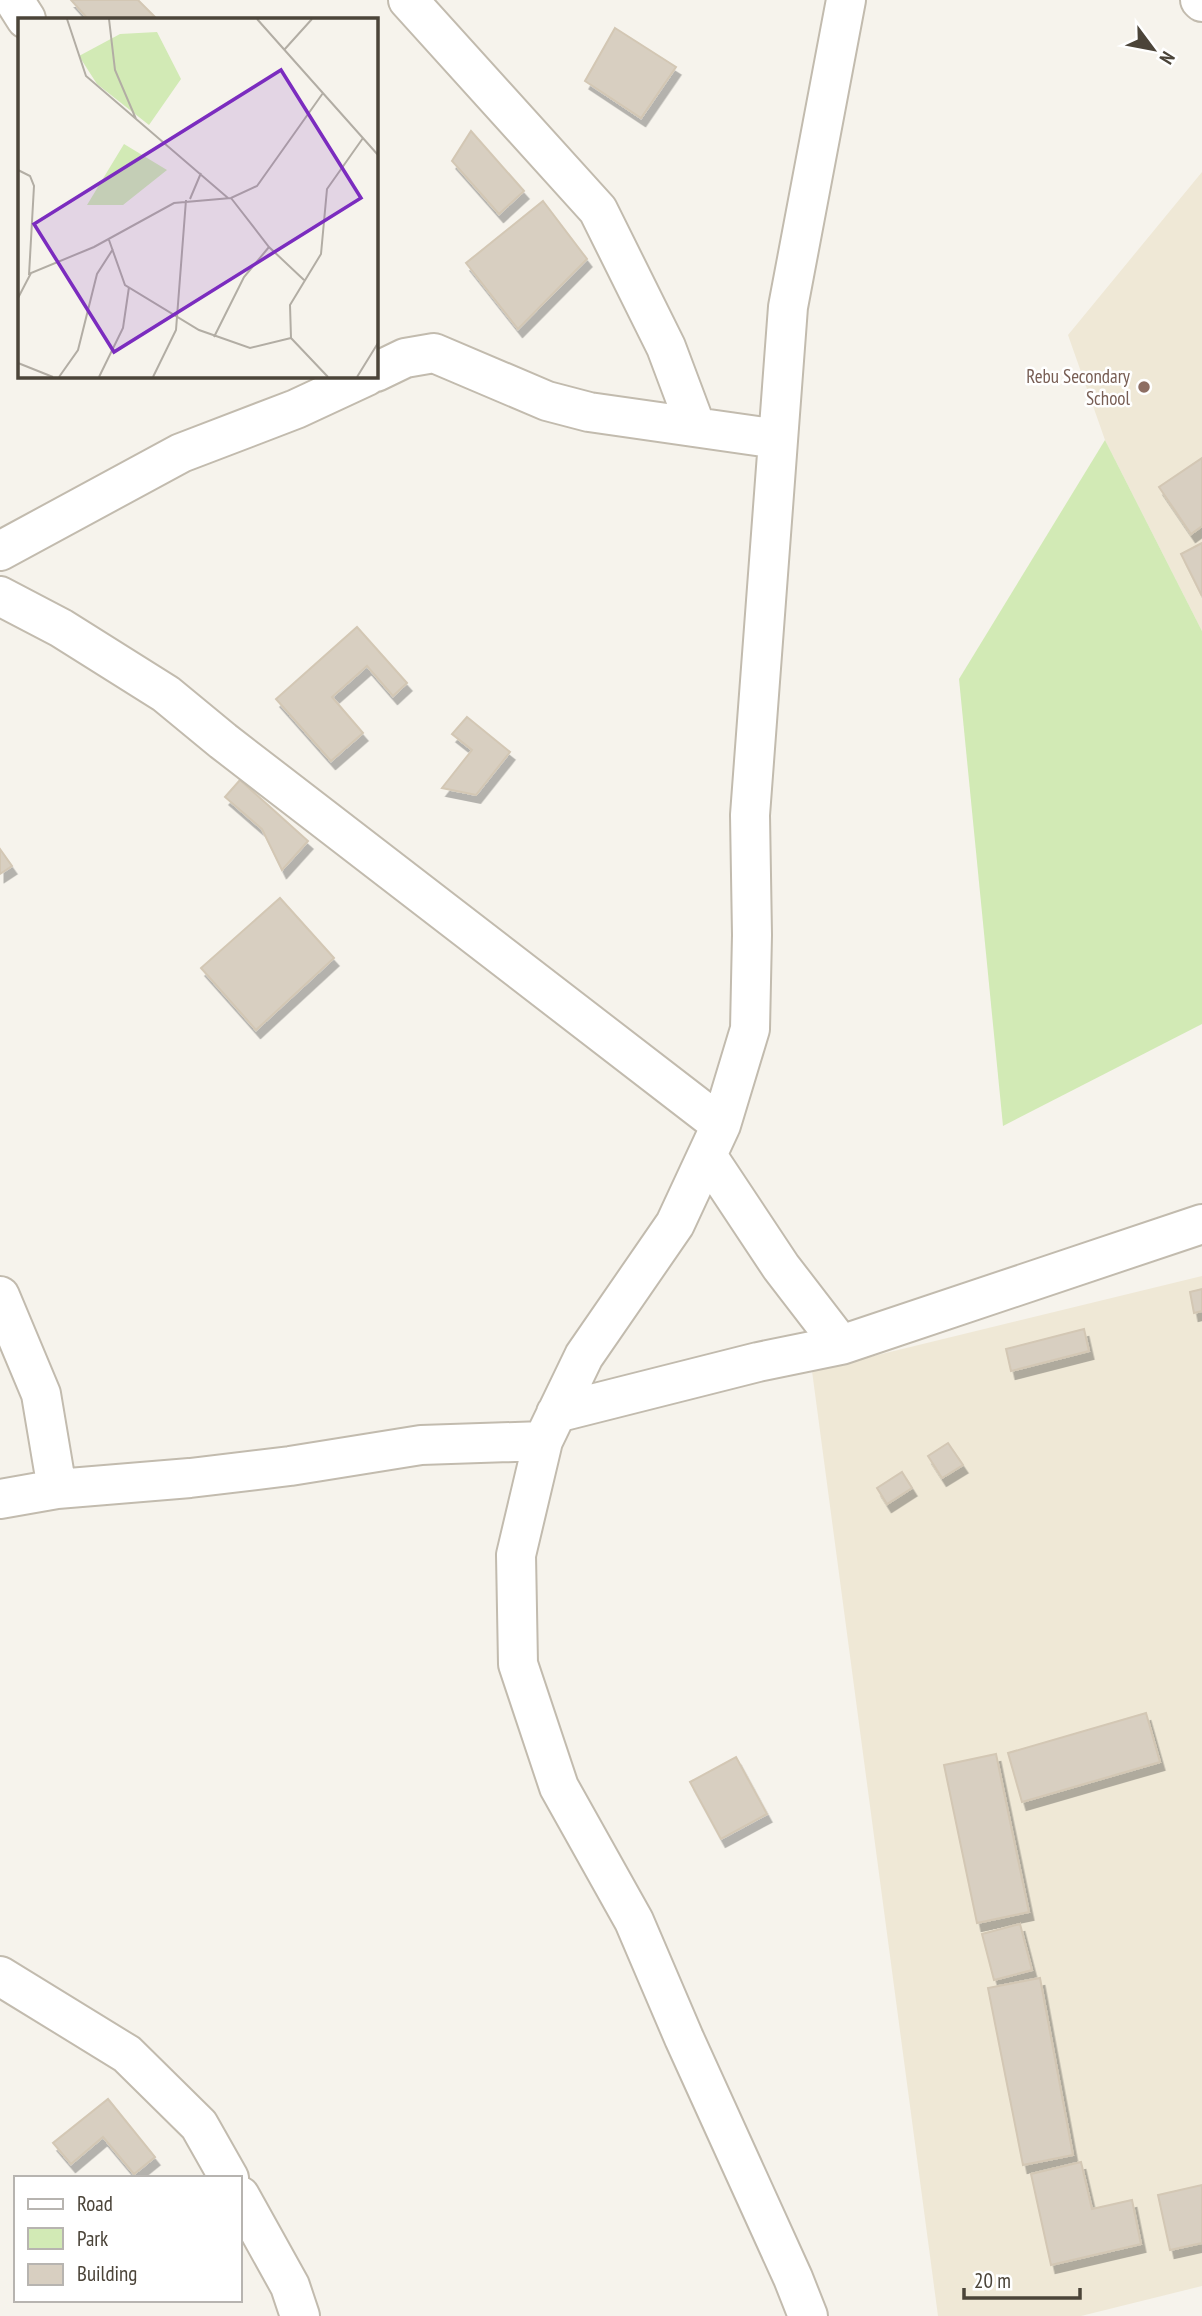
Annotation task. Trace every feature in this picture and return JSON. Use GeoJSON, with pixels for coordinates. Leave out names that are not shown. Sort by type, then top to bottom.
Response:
{"type":"FeatureCollection","features":[{"type":"Feature","properties":{"kind":"street"},"geometry":{"type":"LineString","coordinates":[[15,0],[25,18]]}},
{"type":"Feature","properties":{"kind":"street"},"geometry":{"type":"LineString","coordinates":[[408,0],[598,211],[666,347],[696,427]]}},
{"type":"Feature","properties":{"kind":"street"},"geometry":{"type":"LineString","coordinates":[[808,2316],[634,1921],[559,1787],[518,1664],[516,1555],[550,1427],[584,1356],[675,1224],[714,1141],[750,1029],[750,815],[788,307],[846,0]]}},
{"type":"Feature","properties":{"kind":"street"},"geometry":{"type":"LineString","coordinates":[[378,370],[405,358],[433,354],[547,401],[589,412],[778,439]]}},
{"type":"Feature","properties":{"kind":"street"},"geometry":{"type":"LineString","coordinates":[[0,551],[181,453],[296,409],[363,378]]}},
{"type":"Feature","properties":{"kind":"street"},"geometry":{"type":"LineString","coordinates":[[0,596],[61,628],[166,694],[714,1141],[781,1267],[841,1345]]}},
{"type":"Feature","properties":{"kind":"street"},"geometry":{"type":"LineString","coordinates":[[0,1499],[57,1489],[190,1478],[290,1466],[550,1427],[758,1362],[841,1345],[1202,1224]]}},
{"type":"Feature","properties":{"kind":"street"},"geometry":{"type":"LineString","coordinates":[[0,1296],[41,1394],[57,1489]]}},
{"type":"Feature","properties":{"kind":"street"},"geometry":{"type":"LineString","coordinates":[[0,1976],[127,2054],[199,2125],[228,2176]]}},
{"type":"Feature","properties":{"kind":"street"},"geometry":{"type":"LineString","coordinates":[[242,2200],[290,2286],[300,2316]]}},
{"type":"Feature","properties":{"kind":"shaded area","name":"Rebu Secondary School"},"geometry":{"type":"Polygon","coordinates":[[[1202,172],[1202,631],[1105,440],[1068,335],[1202,172]]]}},
{"type":"Feature","properties":{"kind":"shaded area"},"geometry":{"type":"Polygon","coordinates":[[[1202,1276],[1202,2286],[1081,2316],[938,2316],[812,1371],[1202,1276]]]}},
{"type":"Feature","properties":{"kind":"green space"},"geometry":{"type":"Polygon","coordinates":[[[1105,440],[1202,631],[1202,1024],[1003,1126],[959,679],[1105,440]]]}},
{"type":"Feature","properties":{"kind":"building"},"geometry":{"type":"Polygon","coordinates":[[[71,0],[138,0],[156,18],[87,18],[71,0]]]}},
{"type":"Feature","properties":{"kind":"building"},"geometry":{"type":"Polygon","coordinates":[[[615,28],[676,67],[641,118],[585,81],[615,28]]]}},
{"type":"Feature","properties":{"kind":"building"},"geometry":{"type":"Polygon","coordinates":[[[471,131],[524,191],[499,214],[452,161],[471,131]]]}},
{"type":"Feature","properties":{"kind":"building"},"geometry":{"type":"Polygon","coordinates":[[[543,201],[587,259],[518,329],[466,263],[543,201]]]}},
{"type":"Feature","properties":{"kind":"building"},"geometry":{"type":"Polygon","coordinates":[[[1202,458],[1202,526],[1191,534],[1159,487],[1202,458]]]}},
{"type":"Feature","properties":{"kind":"building"},"geometry":{"type":"Polygon","coordinates":[[[1202,543],[1202,596],[1181,554],[1202,543]]]}},
{"type":"Feature","properties":{"kind":"building"},"geometry":{"type":"Polygon","coordinates":[[[357,627],[407,683],[393,696],[367,666],[332,697],[363,733],[331,761],[276,699],[357,627]]]}},
{"type":"Feature","properties":{"kind":"building"},"geometry":{"type":"Polygon","coordinates":[[[467,717],[510,752],[476,795],[442,788],[472,750],[452,734],[467,717]]]}},
{"type":"Feature","properties":{"kind":"building"},"geometry":{"type":"Polygon","coordinates":[[[240,780],[308,841],[282,870],[262,829],[225,797],[240,780]]]}},
{"type":"Feature","properties":{"kind":"building"},"geometry":{"type":"Polygon","coordinates":[[[0,849],[12,866],[0,874],[0,849]]]}},
{"type":"Feature","properties":{"kind":"building"},"geometry":{"type":"Polygon","coordinates":[[[280,898],[334,958],[256,1030],[201,968],[280,898]]]}},
{"type":"Feature","properties":{"kind":"building"},"geometry":{"type":"Polygon","coordinates":[[[1202,1289],[1202,1311],[1194,1313],[1190,1292],[1202,1289]]]}},
{"type":"Feature","properties":{"kind":"building"},"geometry":{"type":"Polygon","coordinates":[[[1084,1329],[1089,1351],[1011,1371],[1006,1349],[1084,1329]]]}},
{"type":"Feature","properties":{"kind":"building"},"geometry":{"type":"Polygon","coordinates":[[[948,1443],[963,1465],[942,1478],[928,1456],[948,1443]]]}},
{"type":"Feature","properties":{"kind":"building"},"geometry":{"type":"Polygon","coordinates":[[[902,1472],[912,1488],[887,1504],[877,1488],[902,1472]]]}},
{"type":"Feature","properties":{"kind":"building"},"geometry":{"type":"Polygon","coordinates":[[[1146,1713],[1160,1762],[1022,1802],[1008,1753],[1146,1713]]]}},
{"type":"Feature","properties":{"kind":"building"},"geometry":{"type":"Polygon","coordinates":[[[996,1754],[1029,1912],[977,1923],[944,1765],[996,1754]]]}},
{"type":"Feature","properties":{"kind":"building"},"geometry":{"type":"Polygon","coordinates":[[[736,1757],[767,1814],[721,1839],[690,1782],[736,1757]]]}},
{"type":"Feature","properties":{"kind":"building"},"geometry":{"type":"Polygon","coordinates":[[[1020,1924],[1032,1970],[994,1980],[982,1934],[1020,1924]]]}},
{"type":"Feature","properties":{"kind":"building"},"geometry":{"type":"Polygon","coordinates":[[[1040,1978],[1073,2155],[1023,2165],[988,1988],[1040,1978]]]}},
{"type":"Feature","properties":{"kind":"building"},"geometry":{"type":"Polygon","coordinates":[[[108,2099],[155,2157],[134,2174],[103,2137],[71,2164],[53,2143],[108,2099]]]}},
{"type":"Feature","properties":{"kind":"building"},"geometry":{"type":"Polygon","coordinates":[[[1081,2162],[1092,2209],[1132,2200],[1141,2244],[1051,2265],[1031,2174],[1081,2162]]]}},
{"type":"Feature","properties":{"kind":"building"},"geometry":{"type":"Polygon","coordinates":[[[1202,2185],[1202,2243],[1170,2250],[1158,2195],[1202,2185]]]}},
{"type":"Feature","properties":{"kind":"place","name":"Rebu Secondary School"},"geometry":{"type":"Point","coordinates":[1144,387]}}]}
